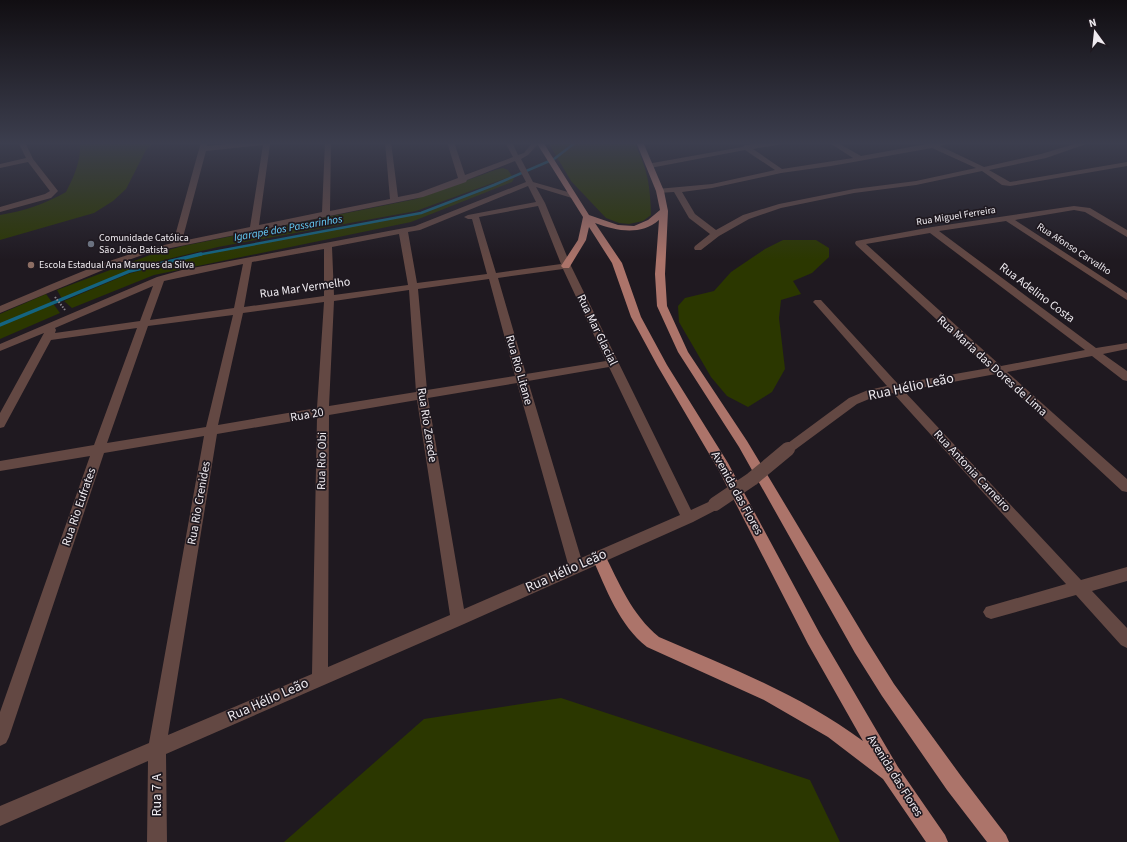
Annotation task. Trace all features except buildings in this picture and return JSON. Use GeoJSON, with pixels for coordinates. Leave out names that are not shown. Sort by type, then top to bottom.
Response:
{"type":"FeatureCollection","features":[{"type":"Feature","properties":{"kind":"main road","name":"Avenida das Flores"},"geometry":{"type":"LineString","coordinates":[[563,181],[617,263],[636,317],[662,365],[723,466],[814,639],[891,774],[938,842]]}},
{"type":"Feature","properties":{"kind":"main road"},"geometry":{"type":"LineString","coordinates":[[656,181],[660,190],[664,211],[660,274],[662,306],[683,352],[743,444],[861,647],[888,690],[954,783],[999,842]]}},
{"type":"Feature","properties":{"kind":"main road"},"geometry":{"type":"LineString","coordinates":[[566,266],[582,240],[587,216],[619,228],[632,228],[649,224],[664,211]]}},
{"type":"Feature","properties":{"kind":"main road"},"geometry":{"type":"LineString","coordinates":[[599,557],[613,588],[626,611],[639,630],[653,642],[770,694],[834,731],[891,774]]}},
{"type":"Feature","properties":{"kind":"street"},"geometry":{"type":"LineString","coordinates":[[0,210],[52,194],[54,191],[47,181]]}},
{"type":"Feature","properties":{"kind":"street"},"geometry":{"type":"LineString","coordinates":[[177,243],[194,181]]}},
{"type":"Feature","properties":{"kind":"street"},"geometry":{"type":"LineString","coordinates":[[254,229],[261,181]]}},
{"type":"Feature","properties":{"kind":"street"},"geometry":{"type":"LineString","coordinates":[[326,215],[327,181]]}},
{"type":"Feature","properties":{"kind":"street"},"geometry":{"type":"LineString","coordinates":[[392,181],[394,201]]}},
{"type":"Feature","properties":{"kind":"street"},"geometry":{"type":"LineString","coordinates":[[0,310],[116,261],[149,250],[177,243],[394,201],[420,195],[459,181]]}},
{"type":"Feature","properties":{"kind":"street"},"geometry":{"type":"LineString","coordinates":[[431,223],[526,181]]}},
{"type":"Feature","properties":{"kind":"street","name":"Rua Mar Glacial"},"geometry":{"type":"LineString","coordinates":[[530,181],[541,203],[566,266],[688,518]]}},
{"type":"Feature","properties":{"kind":"street"},"geometry":{"type":"LineString","coordinates":[[532,181],[572,196]]}},
{"type":"Feature","properties":{"kind":"street"},"geometry":{"type":"LineString","coordinates":[[660,190],[677,190],[735,181]]}},
{"type":"Feature","properties":{"kind":"street"},"geometry":{"type":"LineString","coordinates":[[698,248],[716,234],[761,211],[798,201],[854,191],[924,181]]}},
{"type":"Feature","properties":{"kind":"street"},"geometry":{"type":"LineString","coordinates":[[1002,181],[1010,184],[1026,181]]}},
{"type":"Feature","properties":{"kind":"street"},"geometry":{"type":"LineString","coordinates":[[677,190],[686,210],[698,223],[716,234]]}},
{"type":"Feature","properties":{"kind":"street"},"geometry":{"type":"LineString","coordinates":[[0,348],[160,279],[201,269],[403,231],[431,223],[541,203]]}},
{"type":"Feature","properties":{"kind":"street","name":"Rua Miguel Ferreira"},"geometry":{"type":"LineString","coordinates":[[859,243],[932,230],[1080,208],[1087,210],[1127,234]]}},
{"type":"Feature","properties":{"kind":"street","name":"Rua Rio Litane"},"geometry":{"type":"LineString","coordinates":[[474,216],[576,566]]}},
{"type":"Feature","properties":{"kind":"street","name":"Rua Afonso Carvalho"},"geometry":{"type":"LineString","coordinates":[[1008,219],[1127,297]]}},
{"type":"Feature","properties":{"kind":"street","name":"Rua Adelino Costa"},"geometry":{"type":"LineString","coordinates":[[932,230],[1127,377]]}},
{"type":"Feature","properties":{"kind":"street","name":"Rua Rio Zerede"},"geometry":{"type":"LineString","coordinates":[[403,231],[413,286],[422,394],[458,619]]}},
{"type":"Feature","properties":{"kind":"street","name":"Rua Maria das Dores de Lima"},"geometry":{"type":"LineString","coordinates":[[859,243],[1127,487]]}},
{"type":"Feature","properties":{"kind":"street","name":"Rua Rio Obi"},"geometry":{"type":"LineString","coordinates":[[320,677],[323,412],[329,298],[328,245]]}},
{"type":"Feature","properties":{"kind":"street","name":"Rua Rio Crenides"},"geometry":{"type":"LineString","coordinates":[[157,748],[211,431],[239,310],[248,260]]}},
{"type":"Feature","properties":{"kind":"street","name":"Rua Mar Vermelho"},"geometry":{"type":"LineString","coordinates":[[48,337],[143,322],[566,266]]}},
{"type":"Feature","properties":{"kind":"street","name":"Rua Rio Eufrates"},"geometry":{"type":"LineString","coordinates":[[0,737],[143,322],[160,279]]}},
{"type":"Feature","properties":{"kind":"street","name":"Rua Antonia Carneiro"},"geometry":{"type":"LineString","coordinates":[[818,302],[1127,640]]}},
{"type":"Feature","properties":{"kind":"street"},"geometry":{"type":"LineString","coordinates":[[0,424],[55,324]]}},
{"type":"Feature","properties":{"kind":"street","name":"Rua Hélio Leão"},"geometry":{"type":"LineString","coordinates":[[0,816],[320,677],[458,619],[688,518],[715,504],[752,479],[788,449],[853,401],[872,393],[1127,346]]}},
{"type":"Feature","properties":{"kind":"street","name":"Rua 20"},"geometry":{"type":"LineString","coordinates":[[0,466],[99,448],[211,431],[422,394],[613,363]]}},
{"type":"Feature","properties":{"kind":"street"},"geometry":{"type":"LineString","coordinates":[[991,612],[1127,574]]}},
{"type":"Feature","properties":{"kind":"street","name":"Rua 7 A"},"geometry":{"type":"LineString","coordinates":[[157,748],[157,842]]}},
{"type":"Feature","properties":{"kind":"path"},"geometry":{"type":"LineString","coordinates":[[52,294],[67,312]]}},
{"type":"Feature","properties":{"kind":"green space"},"geometry":{"type":"Polygon","coordinates":[[[71,181],[130,181],[126,189],[113,201],[94,213],[0,240],[0,215],[34,206],[66,192],[71,181]]]}},
{"type":"Feature","properties":{"kind":"green space"},"geometry":{"type":"Polygon","coordinates":[[[464,181],[497,181],[416,211],[218,247],[160,261],[62,299],[57,290],[150,255],[183,246],[416,199],[464,181]]]}},
{"type":"Feature","properties":{"kind":"green space"},"geometry":{"type":"Polygon","coordinates":[[[499,181],[512,181],[411,222],[154,275],[72,308],[64,301],[128,274],[186,258],[314,232],[424,213],[499,181]]]}},
{"type":"Feature","properties":{"kind":"green space"},"geometry":{"type":"Polygon","coordinates":[[[571,181],[648,181],[651,215],[643,221],[629,224],[619,223],[606,218],[571,181]]]}},
{"type":"Feature","properties":{"kind":"green space"},"geometry":{"type":"Polygon","coordinates":[[[783,240],[816,240],[829,248],[829,257],[812,273],[793,281],[801,294],[781,300],[779,318],[785,369],[772,392],[748,407],[727,396],[711,377],[679,322],[678,306],[685,298],[714,291],[731,272],[765,249],[783,240]]]}},
{"type":"Feature","properties":{"kind":"green space"},"geometry":{"type":"Polygon","coordinates":[[[46,294],[60,313],[0,339],[0,314],[46,294]]]}},
{"type":"Feature","properties":{"kind":"green space"},"geometry":{"type":"Polygon","coordinates":[[[561,698],[810,780],[840,842],[284,842],[424,719],[561,698]]]}},
{"type":"Feature","properties":{"kind":"waterway","name":"Igarapé dos Passarinhos"},"geometry":{"type":"LineString","coordinates":[[197,255],[421,213],[503,181]]}},
{"type":"Feature","properties":{"kind":"waterway","name":"Igarapé dos Passarinhos"},"geometry":{"type":"LineString","coordinates":[[0,325],[130,271],[201,254]]}},
{"type":"Feature","properties":{"kind":"place","name":"Comunidade Católica São João Batista"},"geometry":{"type":"Point","coordinates":[91,244]}},
{"type":"Feature","properties":{"kind":"place","name":"Escola Estadual Ana Marques da Silva"},"geometry":{"type":"Point","coordinates":[31,265]}}]}
